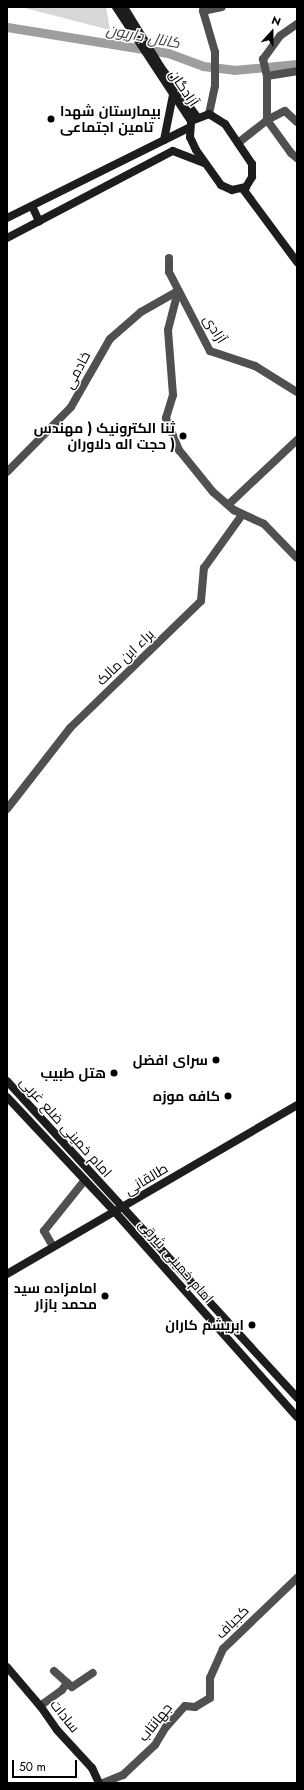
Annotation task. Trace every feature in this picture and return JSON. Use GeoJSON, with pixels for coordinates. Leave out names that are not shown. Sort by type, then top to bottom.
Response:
{"type":"FeatureCollection","features":[{"type":"Feature","properties":{"kind":"main road","name":"آزادگان"},"geometry":{"type":"LineString","coordinates":[[120,9],[173,95],[192,122]]}},
{"type":"Feature","properties":{"kind":"main road","name":"آزادگان"},"geometry":{"type":"LineString","coordinates":[[120,9],[192,122]]}},
{"type":"Feature","properties":{"kind":"main road"},"geometry":{"type":"LineString","coordinates":[[164,140],[173,95]]}},
{"type":"Feature","properties":{"kind":"main road"},"geometry":{"type":"LineString","coordinates":[[7,218],[164,140],[192,122],[209,114],[225,124],[252,164],[253,170],[251,182],[243,189],[226,188],[213,176],[190,137],[192,122]]}},
{"type":"Feature","properties":{"kind":"main road"},"geometry":{"type":"LineString","coordinates":[[7,238],[173,151],[205,163]]}},
{"type":"Feature","properties":{"kind":"main road"},"geometry":{"type":"LineString","coordinates":[[243,189],[297,262]]}},
{"type":"Feature","properties":{"kind":"main road"},"geometry":{"type":"LineString","coordinates":[[32,206],[40,221]]}},
{"type":"Feature","properties":{"kind":"main road","name":"امام خمینی ضلع غربی"},"geometry":{"type":"LineString","coordinates":[[7,1082],[123,1207]]}},
{"type":"Feature","properties":{"kind":"main road","name":"امام خمینی ضلع غربی"},"geometry":{"type":"LineString","coordinates":[[7,1097],[115,1212]]}},
{"type":"Feature","properties":{"kind":"main road","name":"طالقانی"},"geometry":{"type":"LineString","coordinates":[[7,1274],[297,1104]]}},
{"type":"Feature","properties":{"kind":"main road","name":"امام خمینی شرقی"},"geometry":{"type":"LineString","coordinates":[[123,1207],[297,1398]]}},
{"type":"Feature","properties":{"kind":"main road","name":"امام خمینی شرقی"},"geometry":{"type":"LineString","coordinates":[[115,1212],[297,1417]]}},
{"type":"Feature","properties":{"kind":"main road","name":"سادات"},"geometry":{"type":"LineString","coordinates":[[7,1667],[40,1706],[57,1730],[92,1768],[99,1783]]}},
{"type":"Feature","properties":{"kind":"street"},"geometry":{"type":"LineString","coordinates":[[209,114],[215,86],[215,52],[203,11],[222,7]]}},
{"type":"Feature","properties":{"kind":"street"},"geometry":{"type":"LineString","coordinates":[[297,24],[280,36],[263,59],[267,76],[267,120],[291,153],[297,158]]}},
{"type":"Feature","properties":{"kind":"street"},"geometry":{"type":"LineString","coordinates":[[267,76],[297,71]]}},
{"type":"Feature","properties":{"kind":"street"},"geometry":{"type":"LineString","coordinates":[[238,144],[267,120],[285,111],[297,122]]}},
{"type":"Feature","properties":{"kind":"street","name":"آزادی"},"geometry":{"type":"LineString","coordinates":[[169,258],[168,272],[210,351],[255,366],[297,392]]}},
{"type":"Feature","properties":{"kind":"street"},"geometry":{"type":"LineString","coordinates":[[178,291],[168,330],[173,395],[166,418],[179,450],[213,492],[242,515],[264,524],[297,558]]}},
{"type":"Feature","properties":{"kind":"street","name":"خادمی"},"geometry":{"type":"LineString","coordinates":[[7,472],[71,407],[110,339],[141,312],[178,291]]}},
{"type":"Feature","properties":{"kind":"street"},"geometry":{"type":"LineString","coordinates":[[228,505],[297,440]]}},
{"type":"Feature","properties":{"kind":"street","name":"براء ابن مالک"},"geometry":{"type":"LineString","coordinates":[[7,810],[70,728],[201,601],[204,568],[242,515]]}},
{"type":"Feature","properties":{"kind":"street"},"geometry":{"type":"LineString","coordinates":[[51,1243],[44,1231],[85,1180]]}},
{"type":"Feature","properties":{"kind":"street","name":"کجباف"},"geometry":{"type":"LineString","coordinates":[[210,1698],[210,1678],[223,1649],[297,1578]]}},
{"type":"Feature","properties":{"kind":"street"},"geometry":{"type":"LineString","coordinates":[[54,1671],[72,1687],[93,1673]]}},
{"type":"Feature","properties":{"kind":"street"},"geometry":{"type":"LineString","coordinates":[[40,1706],[62,1690],[67,1683]]}},
{"type":"Feature","properties":{"kind":"street","name":"جهانتاب"},"geometry":{"type":"LineString","coordinates":[[103,1783],[123,1774],[155,1746],[166,1727],[185,1706],[196,1706],[210,1698]]}},
{"type":"Feature","properties":{"kind":"shaded area"},"geometry":{"type":"Polygon","coordinates":[[[21,7],[106,7],[110,30],[21,7]]]}},
{"type":"Feature","properties":{"kind":"waterway","name":"کانال داریون"},"geometry":{"type":"LineString","coordinates":[[7,27],[168,53],[203,66],[234,70],[297,64]]}},
{"type":"Feature","properties":{"kind":"place","name":"بیمارستان شهدا تامین اجتماعی"},"geometry":{"type":"Point","coordinates":[51,119]}},
{"type":"Feature","properties":{"kind":"place","name":"ثنا الکترونیک ( مهندس حجت اله دلاوران )"},"geometry":{"type":"Point","coordinates":[183,436]}},
{"type":"Feature","properties":{"kind":"place","name":"سرای افضل"},"geometry":{"type":"Point","coordinates":[216,1060]}},
{"type":"Feature","properties":{"kind":"place","name":"هتل طبیب"},"geometry":{"type":"Point","coordinates":[114,1073]}},
{"type":"Feature","properties":{"kind":"place","name":"کافه موزه"},"geometry":{"type":"Point","coordinates":[228,1096]}},
{"type":"Feature","properties":{"kind":"place","name":"امامزاده سید محمد بازار"},"geometry":{"type":"Point","coordinates":[105,1296]}},
{"type":"Feature","properties":{"kind":"place","name":"ابریشم کاران"},"geometry":{"type":"Point","coordinates":[252,1325]}}]}
